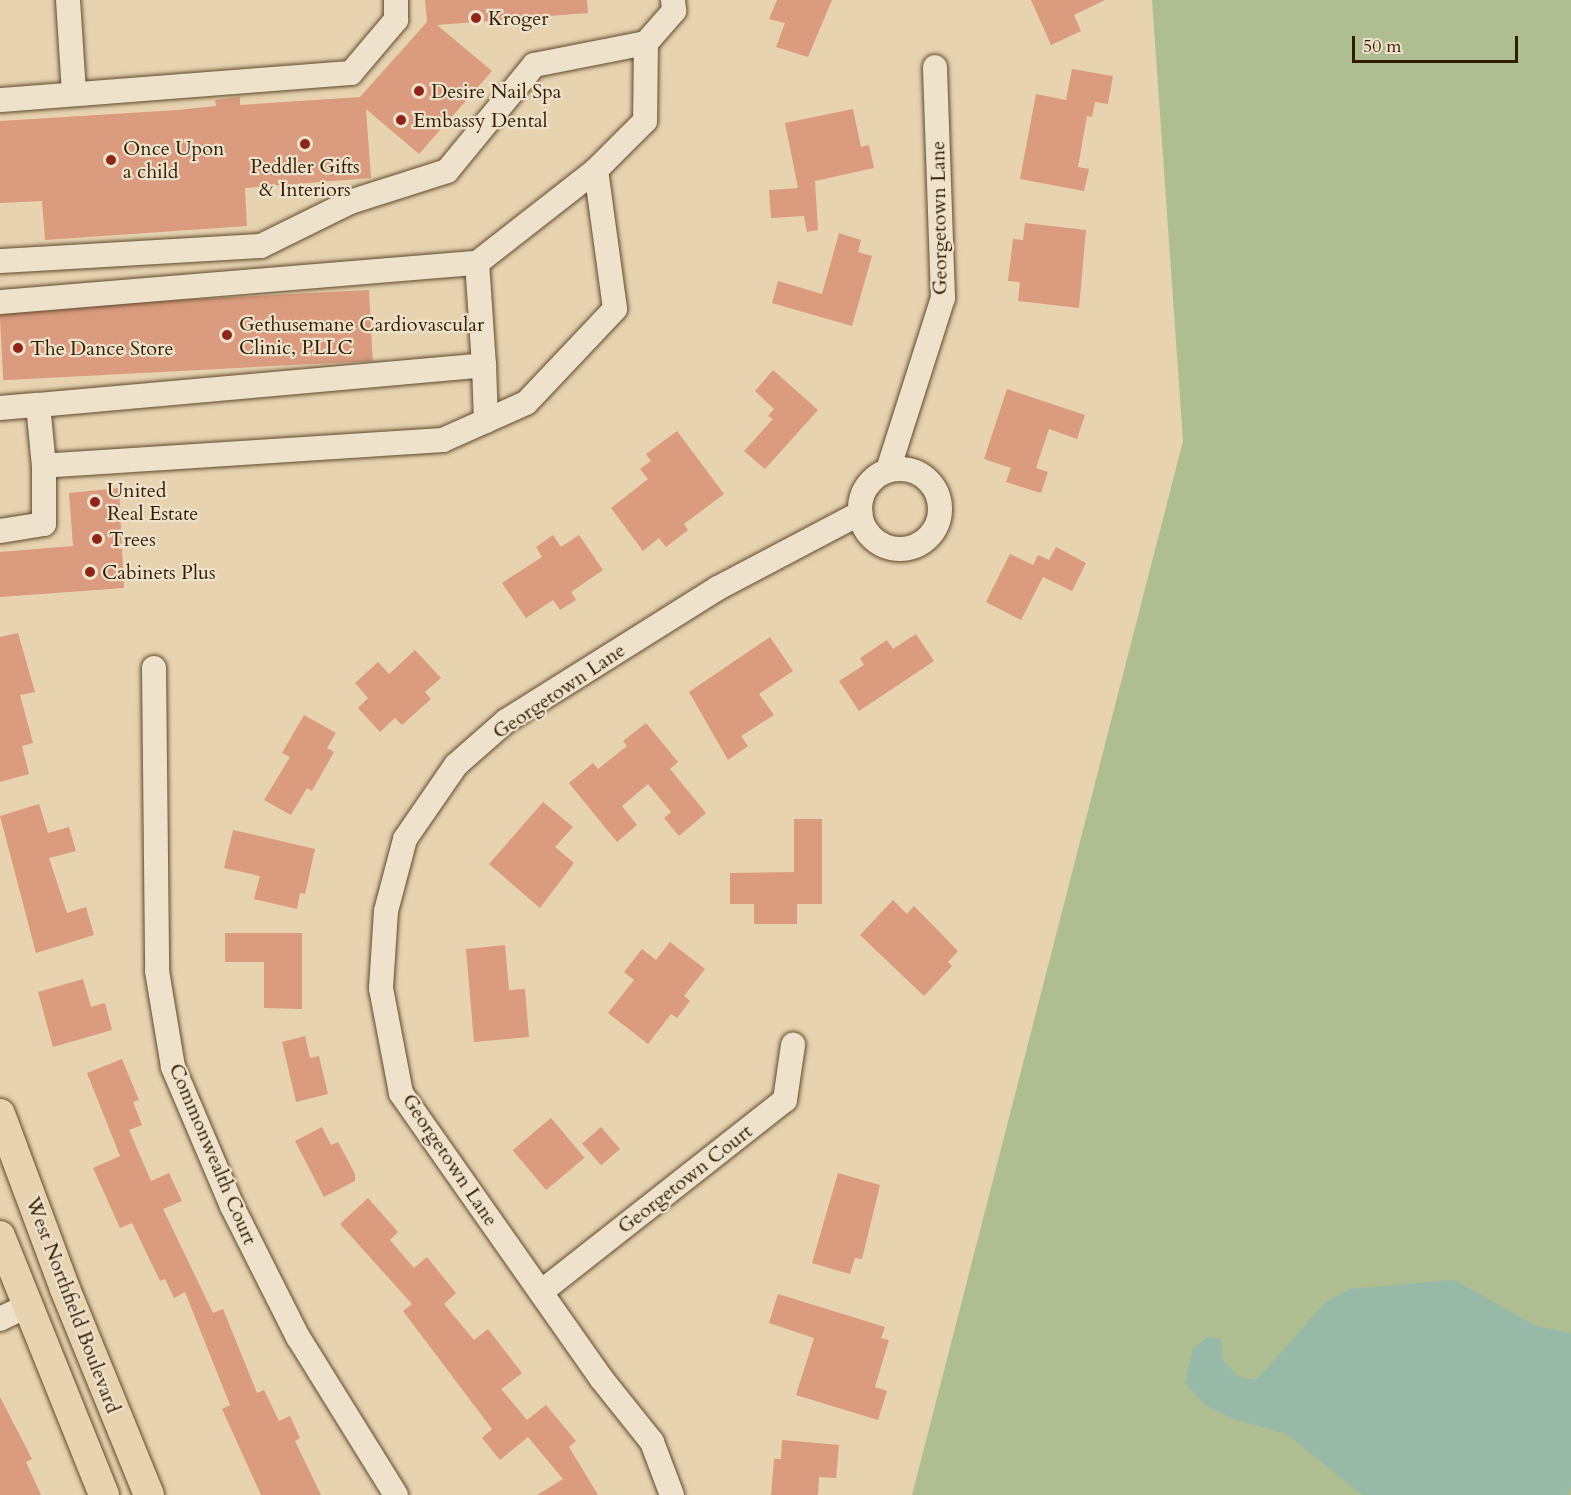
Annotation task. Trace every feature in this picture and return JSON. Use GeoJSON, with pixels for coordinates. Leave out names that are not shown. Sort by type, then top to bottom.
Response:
{"type":"FeatureCollection","features":[{"type":"Feature","properties":{"kind":"main road","name":"West Northfield Boulevard"},"geometry":{"type":"LineString","coordinates":[[0,1114],[65,1289],[149,1495]]}},
{"type":"Feature","properties":{"kind":"main road","name":"West Northfield Boulevard"},"geometry":{"type":"LineString","coordinates":[[0,1236],[104,1495]]}},
{"type":"Feature","properties":{"kind":"street"},"geometry":{"type":"LineString","coordinates":[[68,0],[74,94]]}},
{"type":"Feature","properties":{"kind":"street"},"geometry":{"type":"LineString","coordinates":[[0,100],[351,73],[396,20],[396,0]]}},
{"type":"Feature","properties":{"kind":"street"},"geometry":{"type":"LineString","coordinates":[[0,261],[261,246],[350,201],[447,171],[534,65],[646,43],[674,11],[673,0]]}},
{"type":"Feature","properties":{"kind":"street"},"geometry":{"type":"LineString","coordinates":[[0,302],[477,263],[596,170],[645,121],[646,43]]}},
{"type":"Feature","properties":{"kind":"street","name":"Georgetown Lane"},"geometry":{"type":"LineString","coordinates":[[888,470],[943,298],[935,67]]}},
{"type":"Feature","properties":{"kind":"street"},"geometry":{"type":"LineString","coordinates":[[44,466],[443,440],[526,403],[615,309],[596,170]]}},
{"type":"Feature","properties":{"kind":"street"},"geometry":{"type":"LineString","coordinates":[[477,263],[486,421]]}},
{"type":"Feature","properties":{"kind":"street"},"geometry":{"type":"LineString","coordinates":[[0,408],[484,365]]}},
{"type":"Feature","properties":{"kind":"street"},"geometry":{"type":"LineString","coordinates":[[0,531],[44,524],[44,466],[38,405]]}},
{"type":"Feature","properties":{"kind":"street"},"geometry":{"type":"LineString","coordinates":[[888,470],[915,471],[930,483],[939,501],[936,528],[916,545],[890,548],[868,535],[860,513],[867,485],[888,470]]}},
{"type":"Feature","properties":{"kind":"street","name":"Georgetown Lane"},"geometry":{"type":"LineString","coordinates":[[672,1495],[652,1442],[541,1292],[401,1093],[381,988],[386,911],[405,839],[456,765],[506,721],[718,588],[860,513]]}},
{"type":"Feature","properties":{"kind":"street","name":"Commonwealth Court"},"geometry":{"type":"LineString","coordinates":[[154,668],[157,971],[172,1067],[232,1206],[298,1337],[396,1495]]}},
{"type":"Feature","properties":{"kind":"street","name":"Georgetown Court"},"geometry":{"type":"LineString","coordinates":[[541,1292],[785,1100],[793,1045]]}},
{"type":"Feature","properties":{"kind":"street"},"geometry":{"type":"LineString","coordinates":[[0,1319],[29,1305]]}},
{"type":"Feature","properties":{"kind":"shaded area"},"geometry":{"type":"Polygon","coordinates":[[[1152,0],[1571,0],[1571,1495],[912,1495],[1183,441],[1152,0]]]}},
{"type":"Feature","properties":{"kind":"shaded area"},"geometry":{"type":"Polygon","coordinates":[[[1455,1280],[1536,1326],[1571,1333],[1571,1487],[1567,1495],[1362,1495],[1287,1434],[1233,1419],[1205,1405],[1185,1383],[1193,1349],[1208,1337],[1221,1339],[1223,1360],[1238,1376],[1256,1380],[1325,1303],[1349,1289],[1455,1280]]]}},
{"type":"Feature","properties":{"kind":"building"},"geometry":{"type":"Polygon","coordinates":[[[425,0],[587,0],[588,13],[437,25],[492,71],[419,154],[366,109],[371,178],[245,188],[247,226],[45,240],[42,201],[0,203],[0,121],[178,110],[216,106],[215,100],[240,97],[240,105],[360,97],[427,22],[425,0]]]}},
{"type":"Feature","properties":{"kind":"building"},"geometry":{"type":"Polygon","coordinates":[[[777,0],[832,0],[808,57],[776,47],[785,23],[769,19],[777,0]]]}},
{"type":"Feature","properties":{"kind":"building"},"geometry":{"type":"Polygon","coordinates":[[[1031,0],[1105,0],[1074,15],[1081,31],[1051,45],[1031,0]]]}},
{"type":"Feature","properties":{"kind":"building"},"geometry":{"type":"Polygon","coordinates":[[[1072,69],[1113,76],[1108,104],[1095,102],[1092,117],[1087,116],[1078,167],[1089,169],[1084,191],[1020,179],[1036,94],[1066,100],[1072,69]]]}},
{"type":"Feature","properties":{"kind":"building"},"geometry":{"type":"Polygon","coordinates":[[[853,109],[861,147],[869,145],[874,168],[815,181],[818,230],[807,232],[804,216],[771,218],[769,190],[798,188],[785,123],[853,109]]]}},
{"type":"Feature","properties":{"kind":"building"},"geometry":{"type":"Polygon","coordinates":[[[1025,223],[1086,230],[1079,308],[1018,301],[1020,282],[1008,281],[1013,239],[1023,240],[1025,223]]]}},
{"type":"Feature","properties":{"kind":"building"},"geometry":{"type":"Polygon","coordinates":[[[839,233],[861,240],[858,252],[872,256],[852,326],[772,303],[778,281],[822,294],[839,233]]]}},
{"type":"Feature","properties":{"kind":"building"},"geometry":{"type":"Polygon","coordinates":[[[369,290],[373,361],[3,380],[0,309],[369,290]]]}},
{"type":"Feature","properties":{"kind":"building"},"geometry":{"type":"Polygon","coordinates":[[[773,370],[818,410],[765,469],[744,451],[773,419],[768,416],[774,409],[755,391],[773,370]]]}},
{"type":"Feature","properties":{"kind":"building"},"geometry":{"type":"Polygon","coordinates":[[[1007,389],[1085,415],[1077,439],[1049,429],[1036,468],[1048,472],[1041,493],[1006,482],[1011,468],[984,459],[1007,389]]]}},
{"type":"Feature","properties":{"kind":"building"},"geometry":{"type":"Polygon","coordinates":[[[677,431],[724,494],[684,524],[688,530],[666,547],[659,538],[643,551],[611,508],[648,479],[640,469],[651,461],[646,454],[677,431]]]}},
{"type":"Feature","properties":{"kind":"building"},"geometry":{"type":"Polygon","coordinates":[[[119,488],[124,588],[0,597],[0,552],[73,546],[69,493],[119,488]]]}},
{"type":"Feature","properties":{"kind":"building"},"geometry":{"type":"Polygon","coordinates":[[[553,535],[561,547],[579,535],[603,570],[571,592],[576,600],[560,610],[553,600],[526,618],[502,583],[542,557],[536,547],[553,535]]]}},
{"type":"Feature","properties":{"kind":"building"},"geometry":{"type":"Polygon","coordinates":[[[1056,547],[1086,563],[1072,591],[1043,577],[1021,620],[986,602],[1010,554],[1033,565],[1038,555],[1049,560],[1056,547]]]}},
{"type":"Feature","properties":{"kind":"building"},"geometry":{"type":"Polygon","coordinates":[[[18,633],[35,692],[20,695],[33,743],[22,746],[29,774],[0,782],[0,637],[18,633]]]}},
{"type":"Feature","properties":{"kind":"building"},"geometry":{"type":"Polygon","coordinates":[[[916,634],[934,661],[859,711],[839,681],[864,665],[860,658],[887,640],[893,649],[916,634]]]}},
{"type":"Feature","properties":{"kind":"building"},"geometry":{"type":"Polygon","coordinates":[[[770,637],[793,671],[759,694],[774,715],[741,736],[748,746],[728,760],[689,692],[770,637]]]}},
{"type":"Feature","properties":{"kind":"building"},"geometry":{"type":"Polygon","coordinates":[[[415,650],[441,678],[425,692],[431,699],[402,725],[395,718],[380,732],[358,708],[368,698],[355,683],[378,662],[389,674],[415,650]]]}},
{"type":"Feature","properties":{"kind":"building"},"geometry":{"type":"Polygon","coordinates":[[[304,715],[336,733],[327,748],[334,752],[312,791],[307,788],[291,815],[264,800],[290,757],[282,753],[304,715]]]}},
{"type":"Feature","properties":{"kind":"building"},"geometry":{"type":"Polygon","coordinates":[[[646,723],[678,762],[670,769],[706,813],[679,836],[664,818],[671,812],[648,784],[622,806],[637,825],[617,842],[569,783],[593,763],[598,769],[627,746],[623,741],[646,723]]]}},
{"type":"Feature","properties":{"kind":"building"},"geometry":{"type":"Polygon","coordinates":[[[543,802],[573,827],[555,847],[574,863],[540,908],[489,864],[543,802]]]}},
{"type":"Feature","properties":{"kind":"building"},"geometry":{"type":"Polygon","coordinates":[[[39,804],[48,833],[69,827],[76,851],[49,858],[67,913],[86,907],[94,935],[36,953],[0,816],[39,804]]]}},
{"type":"Feature","properties":{"kind":"building"},"geometry":{"type":"Polygon","coordinates":[[[794,819],[822,819],[822,904],[797,904],[797,924],[754,924],[754,904],[730,904],[730,873],[794,872],[794,819]]]}},
{"type":"Feature","properties":{"kind":"building"},"geometry":{"type":"Polygon","coordinates":[[[233,830],[315,849],[305,894],[300,893],[297,909],[254,899],[260,876],[224,868],[233,830]]]}},
{"type":"Feature","properties":{"kind":"building"},"geometry":{"type":"Polygon","coordinates":[[[893,900],[907,914],[914,906],[958,951],[948,962],[952,966],[924,996],[860,935],[893,900]]]}},
{"type":"Feature","properties":{"kind":"building"},"geometry":{"type":"Polygon","coordinates":[[[225,933],[302,933],[302,1009],[264,1008],[264,962],[225,962],[225,933]]]}},
{"type":"Feature","properties":{"kind":"building"},"geometry":{"type":"Polygon","coordinates":[[[670,942],[705,969],[684,996],[690,1001],[677,1018],[671,1014],[648,1044],[608,1013],[634,980],[624,972],[642,949],[656,960],[670,942]]]}},
{"type":"Feature","properties":{"kind":"building"},"geometry":{"type":"Polygon","coordinates":[[[505,945],[509,990],[525,989],[529,1037],[474,1042],[466,949],[505,945]]]}},
{"type":"Feature","properties":{"kind":"building"},"geometry":{"type":"Polygon","coordinates":[[[83,979],[91,1007],[105,1003],[112,1030],[53,1047],[38,992],[83,979]]]}},
{"type":"Feature","properties":{"kind":"building"},"geometry":{"type":"Polygon","coordinates":[[[305,1036],[310,1058],[319,1056],[328,1094],[296,1102],[282,1042],[305,1036]]]}},
{"type":"Feature","properties":{"kind":"building"},"geometry":{"type":"Polygon","coordinates":[[[122,1059],[139,1100],[133,1102],[142,1125],[129,1130],[151,1181],[169,1173],[182,1201],[163,1209],[213,1313],[223,1309],[257,1393],[264,1390],[279,1421],[290,1416],[300,1438],[295,1441],[321,1495],[261,1495],[222,1409],[230,1405],[185,1292],[174,1298],[165,1279],[160,1281],[132,1223],[120,1228],[93,1168],[120,1156],[87,1073],[122,1059]]]}},
{"type":"Feature","properties":{"kind":"building"},"geometry":{"type":"Polygon","coordinates":[[[551,1118],[584,1158],[546,1190],[513,1150],[551,1118]]]}},
{"type":"Feature","properties":{"kind":"building"},"geometry":{"type":"Polygon","coordinates":[[[322,1127],[331,1145],[338,1142],[355,1174],[355,1181],[324,1197],[295,1141],[322,1127]]]}},
{"type":"Feature","properties":{"kind":"building"},"geometry":{"type":"Polygon","coordinates":[[[601,1127],[620,1149],[601,1165],[582,1143],[601,1127]]]}},
{"type":"Feature","properties":{"kind":"building"},"geometry":{"type":"Polygon","coordinates":[[[838,1173],[880,1185],[862,1259],[855,1258],[850,1274],[812,1263],[838,1173]]]}},
{"type":"Feature","properties":{"kind":"building"},"geometry":{"type":"Polygon","coordinates":[[[368,1198],[398,1232],[390,1240],[414,1268],[427,1257],[456,1293],[444,1304],[474,1340],[488,1329],[522,1373],[501,1389],[527,1420],[546,1405],[576,1441],[569,1447],[598,1495],[537,1495],[563,1479],[528,1437],[500,1460],[482,1438],[492,1429],[403,1311],[412,1304],[340,1224],[368,1198]]]}},
{"type":"Feature","properties":{"kind":"building"},"geometry":{"type":"Polygon","coordinates":[[[778,1294],[885,1327],[881,1338],[889,1340],[875,1387],[887,1391],[878,1420],[796,1395],[814,1338],[769,1323],[778,1294]]]}},
{"type":"Feature","properties":{"kind":"building"},"geometry":{"type":"Polygon","coordinates":[[[0,1397],[32,1459],[26,1462],[41,1495],[0,1495],[0,1397]]]}},
{"type":"Feature","properties":{"kind":"building"},"geometry":{"type":"Polygon","coordinates":[[[782,1440],[839,1445],[836,1478],[819,1477],[818,1495],[771,1495],[774,1459],[781,1459],[782,1440]]]}},
{"type":"Feature","properties":{"kind":"place","name":"Kroger"},"geometry":{"type":"Point","coordinates":[476,18]}},
{"type":"Feature","properties":{"kind":"place","name":"Desire Nail Spa"},"geometry":{"type":"Point","coordinates":[419,91]}},
{"type":"Feature","properties":{"kind":"place","name":"Embassy Dental"},"geometry":{"type":"Point","coordinates":[401,120]}},
{"type":"Feature","properties":{"kind":"place","name":"Peddler Gifts & Interiors"},"geometry":{"type":"Point","coordinates":[305,144]}},
{"type":"Feature","properties":{"kind":"place","name":"Once Upon a child"},"geometry":{"type":"Point","coordinates":[111,160]}},
{"type":"Feature","properties":{"kind":"place","name":"Gethusemane Cardiovascular Clinic, PLLC"},"geometry":{"type":"Point","coordinates":[227,335]}},
{"type":"Feature","properties":{"kind":"place","name":"The Dance Store"},"geometry":{"type":"Point","coordinates":[18,348]}},
{"type":"Feature","properties":{"kind":"place","name":"United Real Estate"},"geometry":{"type":"Point","coordinates":[95,502]}},
{"type":"Feature","properties":{"kind":"place","name":"Trees"},"geometry":{"type":"Point","coordinates":[97,539]}},
{"type":"Feature","properties":{"kind":"place","name":"Cabinets Plus"},"geometry":{"type":"Point","coordinates":[90,572]}}]}
